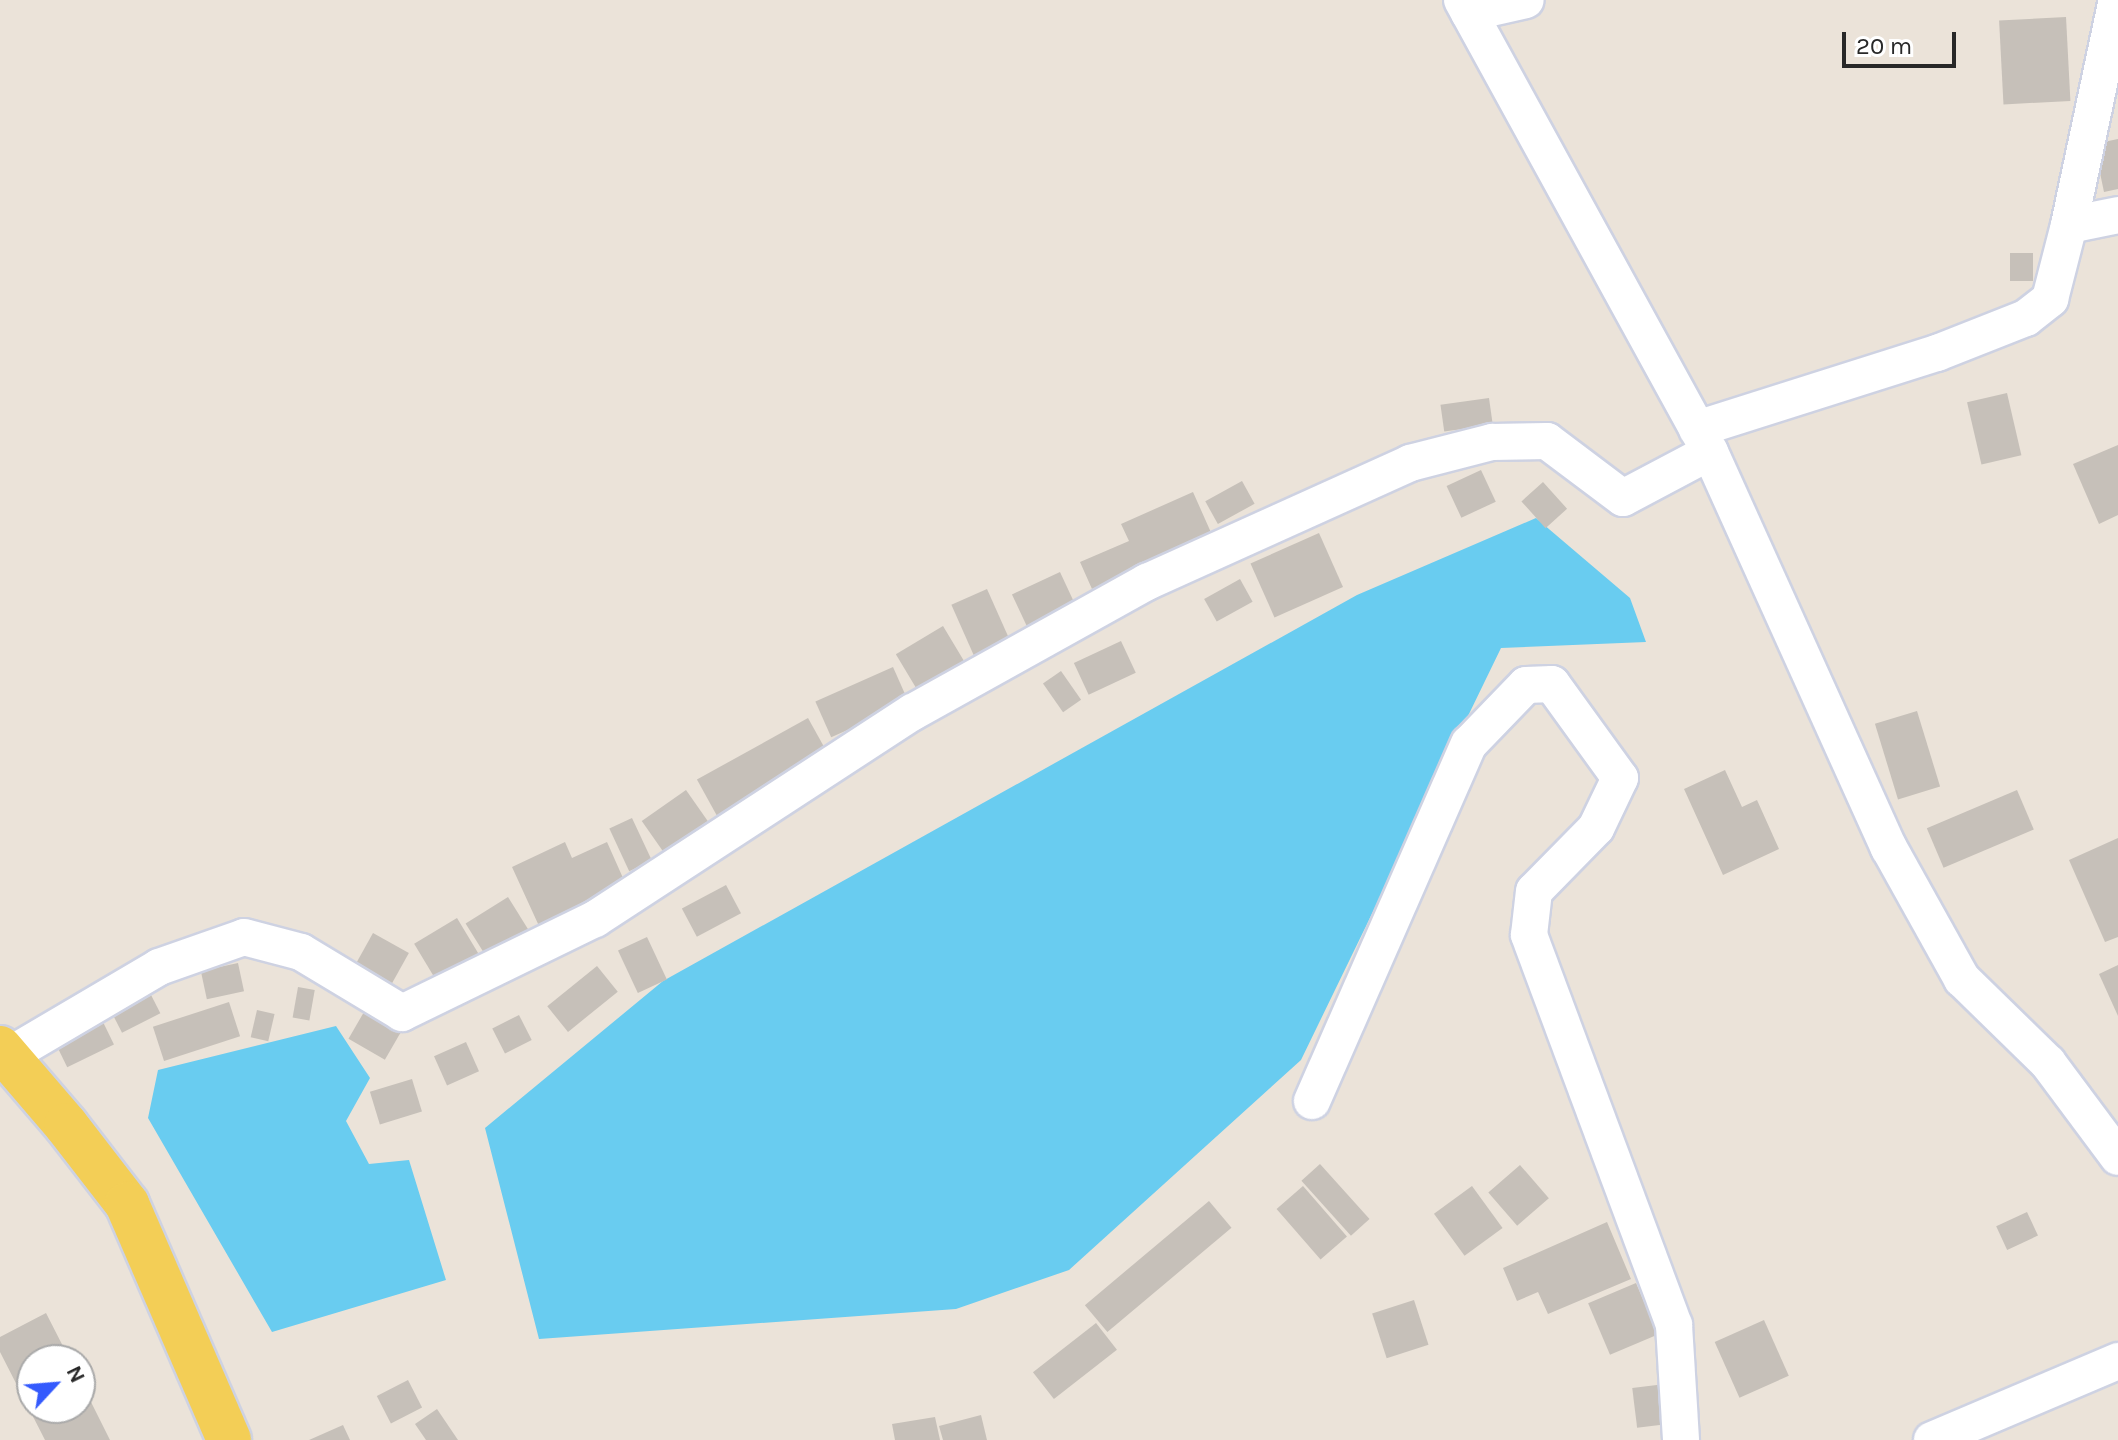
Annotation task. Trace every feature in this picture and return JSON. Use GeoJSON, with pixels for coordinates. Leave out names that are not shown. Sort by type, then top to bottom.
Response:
{"type":"FeatureCollection","features":[{"type":"Feature","properties":{"kind":"main road"},"geometry":{"type":"LineString","coordinates":[[4,1052],[127,1204],[229,1440]]}},
{"type":"Feature","properties":{"kind":"street"},"geometry":{"type":"LineString","coordinates":[[1526,0],[1465,6],[1703,440],[1889,848],[1962,979],[2048,1063],[2118,1157]]}},
{"type":"Feature","properties":{"kind":"street"},"geometry":{"type":"LineString","coordinates":[[4,1052],[159,967],[244,937],[301,952],[402,1013],[595,919],[913,712],[1147,582],[1410,463],[1492,442],[1547,441],[1623,498],[1703,440],[2026,318],[2050,299],[2117,0]]}},
{"type":"Feature","properties":{"kind":"street"},"geometry":{"type":"LineString","coordinates":[[2069,225],[2118,215]]}},
{"type":"Feature","properties":{"kind":"street"},"geometry":{"type":"LineString","coordinates":[[1312,1101],[1469,744],[1526,685],[1552,684],[1620,778],[1596,828],[1534,891],[1529,935],[1674,1325],[1681,1440]]}},
{"type":"Feature","properties":{"kind":"street"},"geometry":{"type":"LineString","coordinates":[[1932,1440],[2118,1361]]}},
{"type":"Feature","properties":{"kind":"water"},"geometry":{"type":"Polygon","coordinates":[[[1536,518],[1630,598],[1646,642],[1501,648],[1301,1060],[1069,1270],[956,1309],[539,1339],[485,1128],[663,981],[1357,595],[1536,518]]]}},
{"type":"Feature","properties":{"kind":"water"},"geometry":{"type":"Polygon","coordinates":[[[336,1026],[370,1078],[346,1121],[369,1164],[409,1160],[446,1280],[272,1332],[148,1118],[158,1070],[336,1026]]]}},
{"type":"Feature","properties":{"kind":"building"},"geometry":{"type":"Polygon","coordinates":[[[2066,17],[2070,101],[2003,104],[1999,21],[2066,17]]]}},
{"type":"Feature","properties":{"kind":"building"},"geometry":{"type":"Polygon","coordinates":[[[2118,139],[2118,189],[2104,192],[2094,144],[2118,139]]]}},
{"type":"Feature","properties":{"kind":"building"},"geometry":{"type":"Polygon","coordinates":[[[2010,253],[2033,253],[2033,281],[2010,281],[2010,253]]]}},
{"type":"Feature","properties":{"kind":"building"},"geometry":{"type":"Polygon","coordinates":[[[2007,393],[2021,455],[1981,465],[1967,402],[2007,393]]]}},
{"type":"Feature","properties":{"kind":"building"},"geometry":{"type":"Polygon","coordinates":[[[1489,398],[1493,425],[1444,432],[1440,405],[1489,398]]]}},
{"type":"Feature","properties":{"kind":"building"},"geometry":{"type":"Polygon","coordinates":[[[2118,445],[2118,515],[2099,524],[2073,464],[2118,445]]]}},
{"type":"Feature","properties":{"kind":"building"},"geometry":{"type":"Polygon","coordinates":[[[1481,470],[1496,502],[1461,518],[1447,486],[1481,470]]]}},
{"type":"Feature","properties":{"kind":"building"},"geometry":{"type":"Polygon","coordinates":[[[1242,481],[1255,504],[1218,524],[1205,501],[1242,481]]]}},
{"type":"Feature","properties":{"kind":"building"},"geometry":{"type":"Polygon","coordinates":[[[1543,482],[1567,509],[1546,528],[1521,501],[1543,482]]]}},
{"type":"Feature","properties":{"kind":"building"},"geometry":{"type":"Polygon","coordinates":[[[1193,492],[1213,537],[1092,589],[1080,562],[1129,541],[1121,524],[1193,492]]]}},
{"type":"Feature","properties":{"kind":"building"},"geometry":{"type":"Polygon","coordinates":[[[1319,533],[1343,587],[1274,617],[1250,564],[1319,533]]]}},
{"type":"Feature","properties":{"kind":"building"},"geometry":{"type":"Polygon","coordinates":[[[1060,572],[1075,604],[1027,626],[1012,594],[1060,572]]]}},
{"type":"Feature","properties":{"kind":"building"},"geometry":{"type":"Polygon","coordinates":[[[1240,579],[1253,602],[1217,622],[1204,599],[1240,579]]]}},
{"type":"Feature","properties":{"kind":"building"},"geometry":{"type":"Polygon","coordinates":[[[987,589],[1010,641],[975,657],[951,605],[987,589]]]}},
{"type":"Feature","properties":{"kind":"building"},"geometry":{"type":"Polygon","coordinates":[[[943,626],[969,670],[922,698],[896,654],[943,626]]]}},
{"type":"Feature","properties":{"kind":"building"},"geometry":{"type":"Polygon","coordinates":[[[1121,641],[1136,673],[1089,695],[1074,663],[1121,641]]]}},
{"type":"Feature","properties":{"kind":"building"},"geometry":{"type":"Polygon","coordinates":[[[893,667],[909,703],[831,737],[815,702],[893,667]]]}},
{"type":"Feature","properties":{"kind":"building"},"geometry":{"type":"Polygon","coordinates":[[[1061,671],[1081,700],[1063,712],[1043,684],[1061,671]]]}},
{"type":"Feature","properties":{"kind":"building"},"geometry":{"type":"Polygon","coordinates":[[[1917,711],[1940,787],[1898,799],[1875,724],[1917,711]]]}},
{"type":"Feature","properties":{"kind":"building"},"geometry":{"type":"Polygon","coordinates":[[[808,718],[829,756],[718,817],[697,780],[808,718]]]}},
{"type":"Feature","properties":{"kind":"building"},"geometry":{"type":"Polygon","coordinates":[[[1725,770],[1742,807],[1757,800],[1779,849],[1723,875],[1684,789],[1725,770]]]}},
{"type":"Feature","properties":{"kind":"building"},"geometry":{"type":"Polygon","coordinates":[[[686,790],[709,823],[665,854],[642,821],[686,790]]]}},
{"type":"Feature","properties":{"kind":"building"},"geometry":{"type":"Polygon","coordinates":[[[2017,790],[2034,830],[1944,868],[1927,828],[2017,790]]]}},
{"type":"Feature","properties":{"kind":"building"},"geometry":{"type":"Polygon","coordinates":[[[632,818],[652,861],[629,871],[609,829],[632,818]]]}},
{"type":"Feature","properties":{"kind":"building"},"geometry":{"type":"Polygon","coordinates":[[[2118,838],[2118,937],[2105,942],[2069,860],[2118,838]]]}},
{"type":"Feature","properties":{"kind":"building"},"geometry":{"type":"Polygon","coordinates":[[[565,842],[572,858],[607,842],[627,887],[539,926],[512,867],[565,842]]]}},
{"type":"Feature","properties":{"kind":"building"},"geometry":{"type":"Polygon","coordinates":[[[726,885],[741,913],[697,937],[682,908],[726,885]]]}},
{"type":"Feature","properties":{"kind":"building"},"geometry":{"type":"Polygon","coordinates":[[[508,897],[532,935],[489,962],[466,923],[508,897]]]}},
{"type":"Feature","properties":{"kind":"building"},"geometry":{"type":"Polygon","coordinates":[[[457,918],[480,957],[437,982],[414,944],[457,918]]]}},
{"type":"Feature","properties":{"kind":"building"},"geometry":{"type":"Polygon","coordinates":[[[373,933],[409,953],[390,987],[354,967],[373,933]]]}},
{"type":"Feature","properties":{"kind":"building"},"geometry":{"type":"Polygon","coordinates":[[[647,937],[667,980],[638,993],[618,951],[647,937]]]}},
{"type":"Feature","properties":{"kind":"building"},"geometry":{"type":"Polygon","coordinates":[[[238,963],[244,991],[207,999],[201,971],[238,963]]]}},
{"type":"Feature","properties":{"kind":"building"},"geometry":{"type":"Polygon","coordinates":[[[2118,965],[2118,1016],[2099,974],[2118,965]]]}},
{"type":"Feature","properties":{"kind":"building"},"geometry":{"type":"Polygon","coordinates":[[[597,966],[618,992],[568,1032],[547,1006],[597,966]]]}},
{"type":"Feature","properties":{"kind":"building"},"geometry":{"type":"Polygon","coordinates":[[[298,987],[315,990],[309,1020],[293,1018],[298,987]]]}},
{"type":"Feature","properties":{"kind":"building"},"geometry":{"type":"Polygon","coordinates":[[[149,991],[160,1013],[122,1033],[111,1011],[149,991]]]}},
{"type":"Feature","properties":{"kind":"building"},"geometry":{"type":"Polygon","coordinates":[[[229,1002],[240,1036],[164,1061],[153,1027],[229,1002]]]}},
{"type":"Feature","properties":{"kind":"building"},"geometry":{"type":"Polygon","coordinates":[[[368,1005],[404,1026],[385,1060],[349,1039],[368,1005]]]}},
{"type":"Feature","properties":{"kind":"building"},"geometry":{"type":"Polygon","coordinates":[[[257,1010],[275,1014],[268,1041],[251,1037],[257,1010]]]}},
{"type":"Feature","properties":{"kind":"building"},"geometry":{"type":"Polygon","coordinates":[[[519,1015],[532,1040],[505,1054],[492,1029],[519,1015]]]}},
{"type":"Feature","properties":{"kind":"building"},"geometry":{"type":"Polygon","coordinates":[[[103,1022],[114,1044],[67,1067],[56,1045],[103,1022]]]}},
{"type":"Feature","properties":{"kind":"building"},"geometry":{"type":"Polygon","coordinates":[[[466,1042],[479,1071],[447,1085],[434,1056],[466,1042]]]}},
{"type":"Feature","properties":{"kind":"building"},"geometry":{"type":"Polygon","coordinates":[[[412,1079],[422,1112],[380,1124],[370,1092],[412,1079]]]}},
{"type":"Feature","properties":{"kind":"building"},"geometry":{"type":"Polygon","coordinates":[[[1320,1164],[1370,1219],[1351,1236],[1301,1181],[1320,1164]]]}},
{"type":"Feature","properties":{"kind":"building"},"geometry":{"type":"Polygon","coordinates":[[[1520,1165],[1549,1198],[1517,1226],[1488,1193],[1520,1165]]]}},
{"type":"Feature","properties":{"kind":"building"},"geometry":{"type":"Polygon","coordinates":[[[1303,1186],[1347,1237],[1321,1260],[1277,1209],[1303,1186]]]}},
{"type":"Feature","properties":{"kind":"building"},"geometry":{"type":"Polygon","coordinates":[[[1472,1186],[1503,1228],[1465,1256],[1434,1214],[1472,1186]]]}},
{"type":"Feature","properties":{"kind":"building"},"geometry":{"type":"Polygon","coordinates":[[[1209,1201],[1231,1228],[1107,1332],[1085,1305],[1209,1201]]]}},
{"type":"Feature","properties":{"kind":"building"},"geometry":{"type":"Polygon","coordinates":[[[2027,1212],[2038,1236],[2007,1250],[1996,1226],[2027,1212]]]}},
{"type":"Feature","properties":{"kind":"building"},"geometry":{"type":"Polygon","coordinates":[[[1607,1222],[1631,1279],[1548,1314],[1538,1292],[1517,1301],[1503,1268],[1607,1222]]]}},
{"type":"Feature","properties":{"kind":"building"},"geometry":{"type":"Polygon","coordinates":[[[1636,1283],[1658,1335],[1610,1355],[1588,1303],[1636,1283]]]}},
{"type":"Feature","properties":{"kind":"building"},"geometry":{"type":"Polygon","coordinates":[[[1414,1300],[1429,1345],[1387,1358],[1372,1314],[1414,1300]]]}},
{"type":"Feature","properties":{"kind":"building"},"geometry":{"type":"Polygon","coordinates":[[[46,1313],[62,1344],[16,1344],[16,1383],[0,1352],[0,1337],[46,1313]]]}},
{"type":"Feature","properties":{"kind":"building"},"geometry":{"type":"Polygon","coordinates":[[[1764,1320],[1789,1376],[1739,1398],[1715,1342],[1764,1320]]]}},
{"type":"Feature","properties":{"kind":"building"},"geometry":{"type":"Polygon","coordinates":[[[1096,1323],[1117,1350],[1054,1399],[1033,1372],[1096,1323]]]}},
{"type":"Feature","properties":{"kind":"building"},"geometry":{"type":"Polygon","coordinates":[[[408,1380],[422,1408],[391,1424],[377,1396],[408,1380]]]}},
{"type":"Feature","properties":{"kind":"building"},"geometry":{"type":"Polygon","coordinates":[[[1665,1384],[1670,1424],[1637,1428],[1632,1388],[1665,1384]]]}},
{"type":"Feature","properties":{"kind":"building"},"geometry":{"type":"Polygon","coordinates":[[[437,1409],[458,1440],[426,1440],[415,1424],[437,1409]]]}},
{"type":"Feature","properties":{"kind":"building"},"geometry":{"type":"Polygon","coordinates":[[[96,1412],[110,1440],[45,1440],[37,1424],[96,1424],[96,1412]]]}},
{"type":"Feature","properties":{"kind":"building"},"geometry":{"type":"Polygon","coordinates":[[[981,1415],[987,1440],[943,1440],[939,1426],[981,1415]]]}},
{"type":"Feature","properties":{"kind":"building"},"geometry":{"type":"Polygon","coordinates":[[[935,1417],[940,1440],[895,1440],[892,1424],[935,1417]]]}},
{"type":"Feature","properties":{"kind":"building"},"geometry":{"type":"Polygon","coordinates":[[[343,1425],[350,1440],[309,1440],[343,1425]]]}}]}
